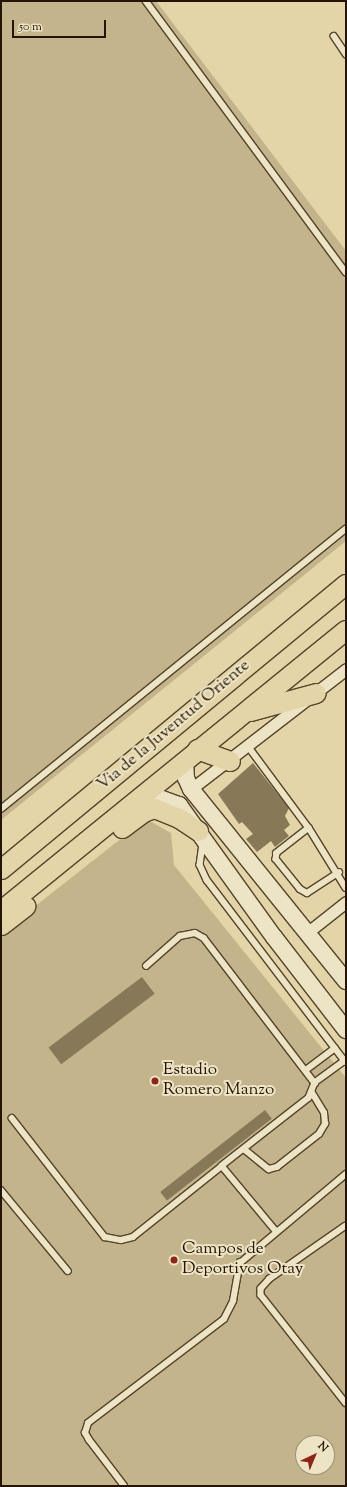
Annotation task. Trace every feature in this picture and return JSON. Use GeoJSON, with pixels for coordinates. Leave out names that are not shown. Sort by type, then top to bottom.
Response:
{"type":"FeatureCollection","features":[{"type":"Feature","properties":{"kind":"highway","name":"Via de la Juventud Oriente"},"geometry":{"type":"LineString","coordinates":[[1,869],[346,584]]}},
{"type":"Feature","properties":{"kind":"highway","name":"Via de la Juventud Oriente"},"geometry":{"type":"LineString","coordinates":[[1,910],[240,713],[344,632]]}},
{"type":"Feature","properties":{"kind":"highway"},"geometry":{"type":"LineString","coordinates":[[240,713],[316,693]]}},
{"type":"Feature","properties":{"kind":"highway"},"geometry":{"type":"LineString","coordinates":[[191,754],[230,761]]}},
{"type":"Feature","properties":{"kind":"highway"},"geometry":{"type":"LineString","coordinates":[[1,925],[143,812],[154,808],[166,812],[201,835]]}},
{"type":"Feature","properties":{"kind":"main road"},"geometry":{"type":"LineString","coordinates":[[191,754],[186,778],[191,789],[308,932],[346,981]]}},
{"type":"Feature","properties":{"kind":"main road"},"geometry":{"type":"LineString","coordinates":[[135,801],[154,796],[167,798],[179,805],[274,937],[346,1030]]}},
{"type":"Feature","properties":{"kind":"street"},"geometry":{"type":"LineString","coordinates":[[191,789],[230,761],[346,668]]}},
{"type":"Feature","properties":{"kind":"street"},"geometry":{"type":"LineString","coordinates":[[308,932],[346,902]]}},
{"type":"Feature","properties":{"kind":"lane"},"geometry":{"type":"LineString","coordinates":[[146,1],[346,272]]}},
{"type":"Feature","properties":{"kind":"lane"},"geometry":{"type":"LineString","coordinates":[[334,36],[346,54]]}},
{"type":"Feature","properties":{"kind":"lane"},"geometry":{"type":"LineString","coordinates":[[1,809],[346,529]]}},
{"type":"Feature","properties":{"kind":"lane"},"geometry":{"type":"LineString","coordinates":[[248,746],[309,828],[338,872],[346,888]]}},
{"type":"Feature","properties":{"kind":"lane"},"geometry":{"type":"LineString","coordinates":[[309,828],[277,853],[276,859],[300,889],[307,893],[338,872]]}},
{"type":"Feature","properties":{"kind":"lane"},"geometry":{"type":"LineString","coordinates":[[12,1118],[105,1236],[112,1240],[133,1237],[312,1093],[315,1083],[346,1061],[207,880],[200,865],[201,835]]}},
{"type":"Feature","properties":{"kind":"lane"},"geometry":{"type":"LineString","coordinates":[[146,966],[180,936],[195,933],[204,938],[315,1083]]}},
{"type":"Feature","properties":{"kind":"lane"},"geometry":{"type":"LineString","coordinates":[[306,1070],[335,1048]]}},
{"type":"Feature","properties":{"kind":"lane"},"geometry":{"type":"LineString","coordinates":[[244,1149],[269,1169],[276,1167],[319,1134],[325,1124],[324,1113],[312,1093]]}},
{"type":"Feature","properties":{"kind":"lane"},"geometry":{"type":"LineString","coordinates":[[222,1166],[276,1231]]}},
{"type":"Feature","properties":{"kind":"lane"},"geometry":{"type":"LineString","coordinates":[[124,1486],[89,1440],[85,1432],[88,1423],[224,1318],[230,1310],[240,1263],[276,1231],[346,1174]]}},
{"type":"Feature","properties":{"kind":"lane"},"geometry":{"type":"LineString","coordinates":[[1,1190],[68,1271]]}},
{"type":"Feature","properties":{"kind":"lane"},"geometry":{"type":"LineString","coordinates":[[346,1226],[264,1284],[261,1295],[346,1403]]}},
{"type":"Feature","properties":{"kind":"shaded area"},"geometry":{"type":"Polygon","coordinates":[[[1,1],[156,1],[346,251],[346,541],[1,820],[1,1]]]}},
{"type":"Feature","properties":{"kind":"shaded area","name":"Campos de Deportivos Otay"},"geometry":{"type":"Polygon","coordinates":[[[146,819],[171,833],[174,865],[346,1078],[346,1486],[1,1486],[1,933],[146,819]]]}},
{"type":"Feature","properties":{"kind":"building"},"geometry":{"type":"Polygon","coordinates":[[[253,763],[289,808],[285,816],[290,825],[284,830],[289,836],[275,847],[271,841],[257,852],[246,839],[253,834],[242,822],[239,824],[218,794],[253,763]]]}},
{"type":"Feature","properties":{"kind":"building"},"geometry":{"type":"Polygon","coordinates":[[[142,977],[155,994],[61,1064],[49,1047],[142,977]]]}},
{"type":"Feature","properties":{"kind":"building"},"geometry":{"type":"Polygon","coordinates":[[[265,1110],[272,1119],[167,1201],[160,1192],[265,1110]]]}},
{"type":"Feature","properties":{"kind":"place","name":"Estadio Romero Manzo"},"geometry":{"type":"Point","coordinates":[155,1081]}},
{"type":"Feature","properties":{"kind":"place","name":"Campos de Deportivos Otay"},"geometry":{"type":"Point","coordinates":[174,1260]}}]}
